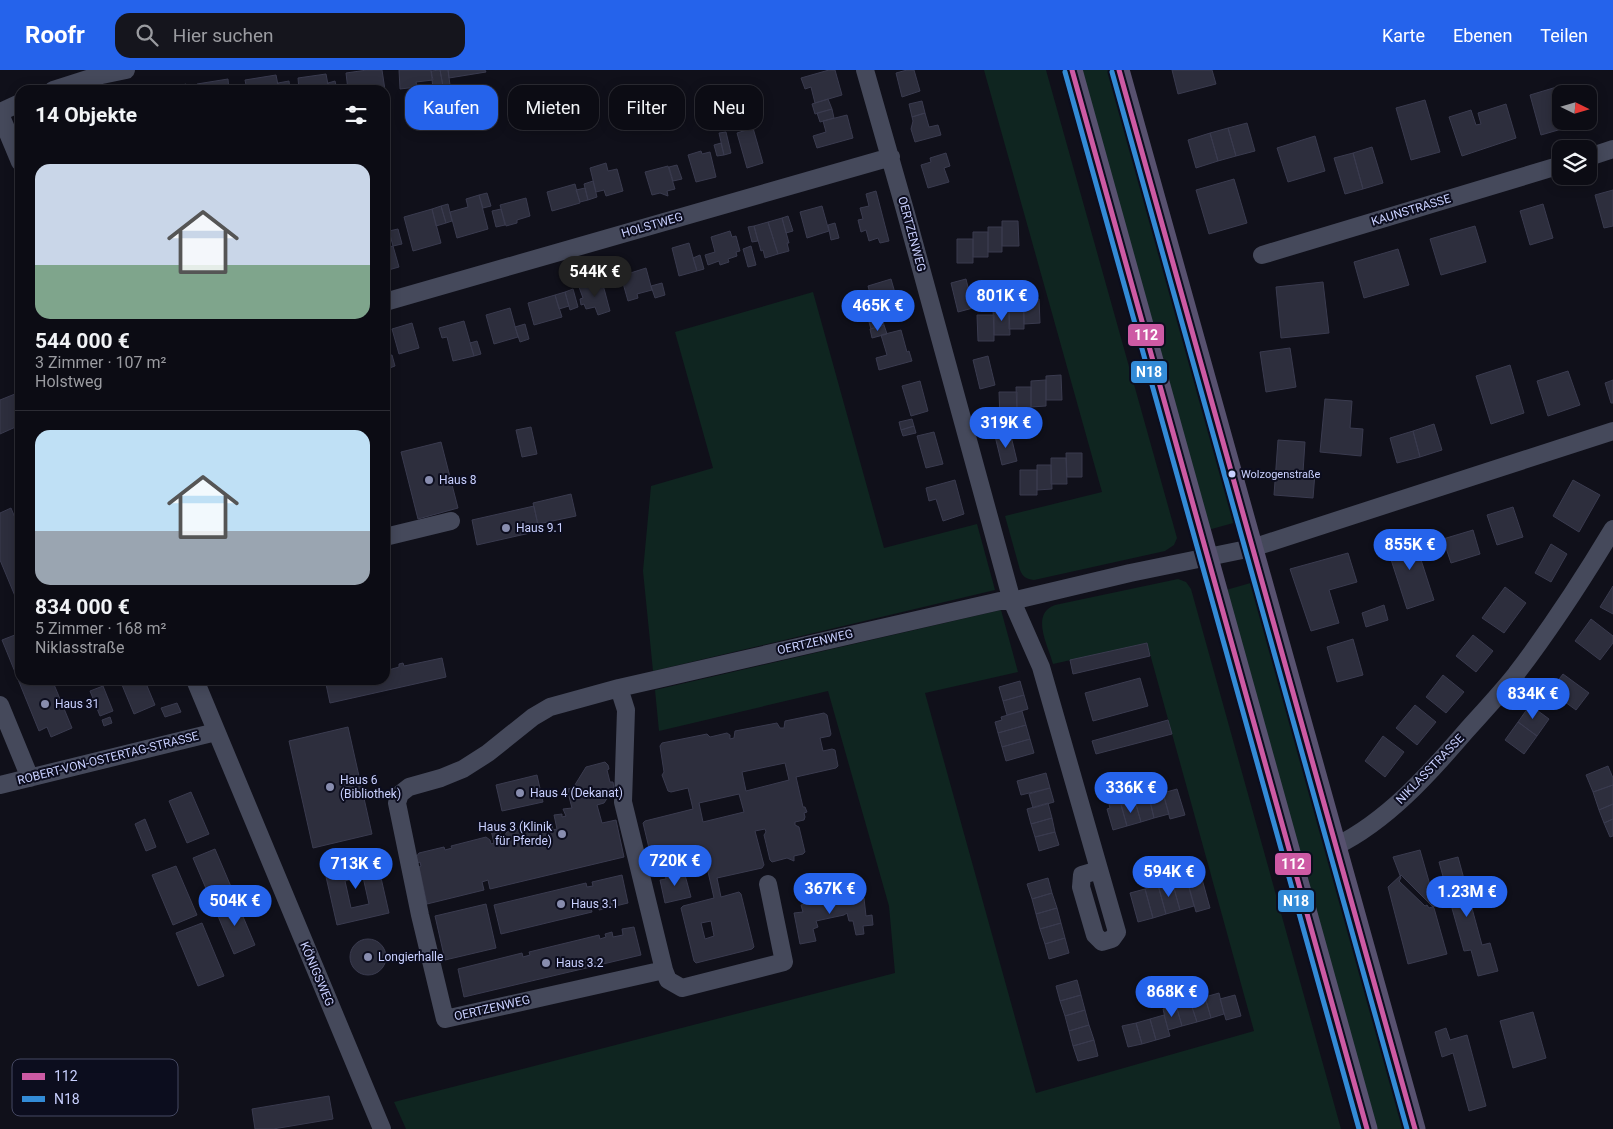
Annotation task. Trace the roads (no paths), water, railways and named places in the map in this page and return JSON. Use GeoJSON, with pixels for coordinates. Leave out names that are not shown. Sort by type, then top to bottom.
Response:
{"type":"FeatureCollection","features":[{"type":"Feature","properties":{"kind":"main road"},"geometry":{"type":"LineString","coordinates":[[1072,70],[1368,1129]]}},
{"type":"Feature","properties":{"kind":"main road"},"geometry":{"type":"LineString","coordinates":[[1119,70],[1415,1129]]}},
{"type":"Feature","properties":{"kind":"street"},"geometry":{"type":"LineString","coordinates":[[68,85],[96,76],[126,70]]}},
{"type":"Feature","properties":{"kind":"street","name":"OERTZENWEG"},"geometry":{"type":"LineString","coordinates":[[865,70],[891,157],[1012,601],[1041,666],[1099,870]]}},
{"type":"Feature","properties":{"kind":"street"},"geometry":{"type":"LineString","coordinates":[[15,106],[0,113],[15,150]]}},
{"type":"Feature","properties":{"kind":"street"},"geometry":{"type":"LineString","coordinates":[[1597,155],[1613,150]]}},
{"type":"Feature","properties":{"kind":"street","name":"HOLSTWEG"},"geometry":{"type":"LineString","coordinates":[[390,301],[891,157]]}},
{"type":"Feature","properties":{"kind":"street","name":"KAUNSTRASSE"},"geometry":{"type":"LineString","coordinates":[[1262,256],[1552,168]]}},
{"type":"Feature","properties":{"kind":"street"},"geometry":{"type":"LineString","coordinates":[[1012,601],[1252,548],[1613,431]]}},
{"type":"Feature","properties":{"kind":"street"},"geometry":{"type":"LineString","coordinates":[[390,536],[452,521]]}},
{"type":"Feature","properties":{"kind":"street","name":"NIKLASSTRASSE"},"geometry":{"type":"LineString","coordinates":[[1336,846],[1356,836],[1367,827],[1408,793],[1446,755],[1514,676],[1544,636],[1582,582],[1613,529]]}},
{"type":"Feature","properties":{"kind":"street","name":"OERTZENWEG"},"geometry":{"type":"LineString","coordinates":[[664,970],[445,1019],[420,915],[397,803],[400,794],[409,787],[441,778],[463,769],[488,753],[533,717],[550,707],[619,688],[972,607],[1000,601],[1012,601]]}},
{"type":"Feature","properties":{"kind":"street","name":"KÖNIGSWEG"},"geometry":{"type":"LineString","coordinates":[[196,685],[382,1129]]}},
{"type":"Feature","properties":{"kind":"street"},"geometry":{"type":"LineString","coordinates":[[619,688],[626,710],[623,802],[668,980],[682,988],[784,962],[768,884]]}},
{"type":"Feature","properties":{"kind":"street"},"geometry":{"type":"LineString","coordinates":[[0,705],[30,778]]}},
{"type":"Feature","properties":{"kind":"street","name":"ROBERT-VON-OSTERTAG-STRASSE"},"geometry":{"type":"LineString","coordinates":[[0,784],[216,732]]}},
{"type":"Feature","properties":{"kind":"place","name":"Wolzogenstraße"},"geometry":{"type":"Point","coordinates":[1232,474]}},
{"type":"Feature","properties":{"kind":"place","name":"Haus 8"},"geometry":{"type":"Point","coordinates":[429,480]}},
{"type":"Feature","properties":{"kind":"place","name":"Haus 9.1"},"geometry":{"type":"Point","coordinates":[506,528]}},
{"type":"Feature","properties":{"kind":"place","name":"Haus 31"},"geometry":{"type":"Point","coordinates":[45,704]}},
{"type":"Feature","properties":{"kind":"place","name":"Haus 6 (Bibliothek)"},"geometry":{"type":"Point","coordinates":[330,787]}},
{"type":"Feature","properties":{"kind":"place","name":"Haus 4 (Dekanat)"},"geometry":{"type":"Point","coordinates":[520,793]}},
{"type":"Feature","properties":{"kind":"place","name":"Haus 3 (Klinik für Pferde)"},"geometry":{"type":"Point","coordinates":[562,834]}},
{"type":"Feature","properties":{"kind":"place","name":"Haus 3.1"},"geometry":{"type":"Point","coordinates":[561,904]}},
{"type":"Feature","properties":{"kind":"place","name":"Longierhalle"},"geometry":{"type":"Point","coordinates":[368,957]}},
{"type":"Feature","properties":{"kind":"place","name":"Haus 3.2"},"geometry":{"type":"Point","coordinates":[546,963]}}]}
